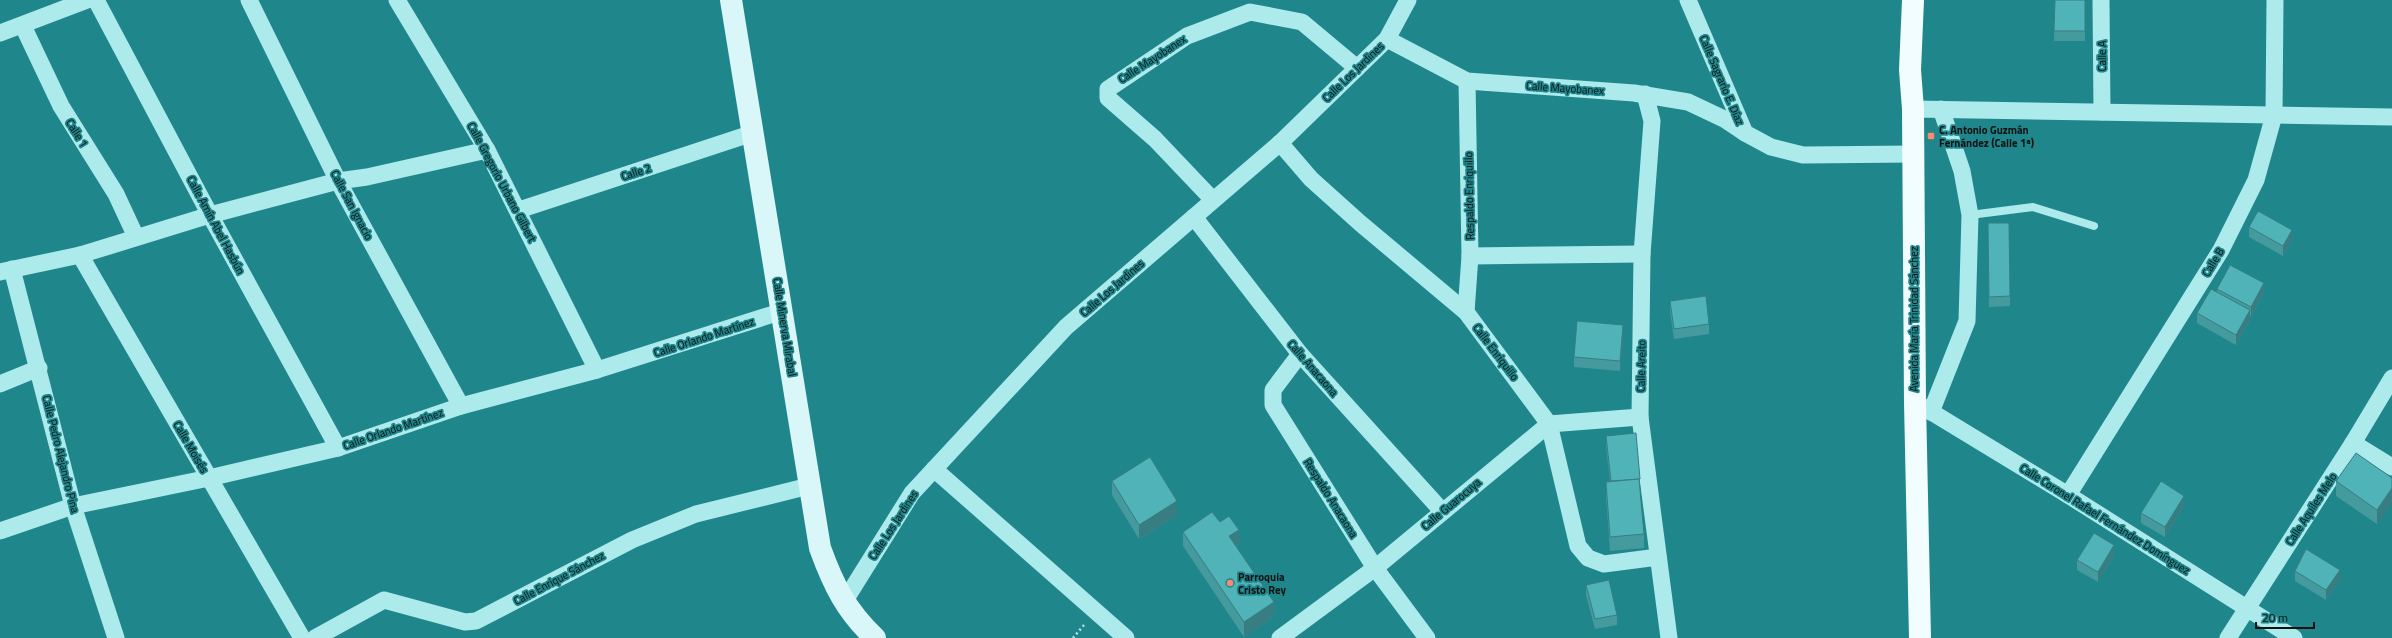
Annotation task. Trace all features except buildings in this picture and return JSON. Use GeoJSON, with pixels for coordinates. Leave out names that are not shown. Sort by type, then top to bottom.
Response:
{"type":"FeatureCollection","features":[{"type":"Feature","properties":{"kind":"main road","name":"Avenida María Trinidad Sánchez"},"geometry":{"type":"LineString","coordinates":[[1913,0],[1910,70],[1913,109],[1923,407],[1920,638]]}},
{"type":"Feature","properties":{"kind":"street"},"geometry":{"type":"LineString","coordinates":[[0,33],[23,26],[87,0]]}},
{"type":"Feature","properties":{"kind":"street","name":"Calle Amín Abel Hasbún"},"geometry":{"type":"LineString","coordinates":[[96,0],[210,215],[338,448]]}},
{"type":"Feature","properties":{"kind":"street","name":"Calle San Ignacio"},"geometry":{"type":"LineString","coordinates":[[249,0],[338,181],[461,406]]}},
{"type":"Feature","properties":{"kind":"street","name":"Calle Gregorio Urbano Gilbert"},"geometry":{"type":"LineString","coordinates":[[396,0],[487,150],[519,210],[597,370]]}},
{"type":"Feature","properties":{"kind":"street","name":"Calle Minerva Mirabal"},"geometry":{"type":"LineString","coordinates":[[731,0],[783,312],[809,486],[820,548],[834,585],[844,602],[875,638]]}},
{"type":"Feature","properties":{"kind":"street","name":"Calle Los Jardines"},"geometry":{"type":"LineString","coordinates":[[844,602],[912,493],[1066,327],[1280,143],[1387,39],[1408,0]]}},
{"type":"Feature","properties":{"kind":"street","name":"Calle Sagrario E. Díaz"},"geometry":{"type":"LineString","coordinates":[[1688,0],[1745,133],[1771,147],[1804,155],[1914,154]]}},
{"type":"Feature","properties":{"kind":"street","name":"Calle A"},"geometry":{"type":"LineString","coordinates":[[2101,0],[2102,112]]}},
{"type":"Feature","properties":{"kind":"street","name":"Calle B"},"geometry":{"type":"LineString","coordinates":[[2068,495],[2221,250],[2256,180],[2274,115],[2275,0]]}},
{"type":"Feature","properties":{"kind":"street","name":"Calle Mayobanex"},"geometry":{"type":"LineString","coordinates":[[1213,200],[1155,139],[1108,98],[1108,88],[1186,36],[1250,12],[1302,22],[1357,68]]}},
{"type":"Feature","properties":{"kind":"street","name":"Calle 1"},"geometry":{"type":"LineString","coordinates":[[23,26],[61,106],[116,194],[136,237]]}},
{"type":"Feature","properties":{"kind":"street","name":"Calle Mayobanex"},"geometry":{"type":"LineString","coordinates":[[1387,39],[1467,81],[1645,94],[1688,102],[1724,119],[1745,133]]}},
{"type":"Feature","properties":{"kind":"street","name":"Respaldo Enriquillo"},"geometry":{"type":"LineString","coordinates":[[1466,312],[1470,256],[1467,81]]}},
{"type":"Feature","properties":{"kind":"street","name":"Calle Areito"},"geometry":{"type":"LineString","coordinates":[[1645,94],[1652,121],[1642,254],[1640,417],[1669,638]]}},
{"type":"Feature","properties":{"kind":"street"},"geometry":{"type":"LineString","coordinates":[[1913,109],[2392,117]]}},
{"type":"Feature","properties":{"kind":"street"},"geometry":{"type":"LineString","coordinates":[[1923,407],[1967,321],[1970,215],[1962,171],[1941,109]]}},
{"type":"Feature","properties":{"kind":"street","name":"Calle 2"},"geometry":{"type":"LineString","coordinates":[[519,210],[753,133]]}},
{"type":"Feature","properties":{"kind":"street","name":"Calle Enriquillo"},"geometry":{"type":"LineString","coordinates":[[1280,143],[1311,179],[1360,223],[1466,312],[1549,424],[1578,546],[1588,558],[1604,564],[1658,557]]}},
{"type":"Feature","properties":{"kind":"street"},"geometry":{"type":"LineString","coordinates":[[6,271],[80,255],[210,215],[338,181],[367,178],[487,150]]}},
{"type":"Feature","properties":{"kind":"street","name":"Calle Anacaona"},"geometry":{"type":"LineString","coordinates":[[1194,217],[1300,354],[1442,511]]}},
{"type":"Feature","properties":{"kind":"street"},"geometry":{"type":"LineString","coordinates":[[1470,256],[1642,254]]}},
{"type":"Feature","properties":{"kind":"street","name":"Calle Moisés"},"geometry":{"type":"LineString","coordinates":[[80,255],[302,638]]}},
{"type":"Feature","properties":{"kind":"street","name":"Calle Pedro Alejandro Pina"},"geometry":{"type":"LineString","coordinates":[[6,271],[39,368],[73,506],[116,638]]}},
{"type":"Feature","properties":{"kind":"street","name":"Calle Orlando Martínez"},"geometry":{"type":"LineString","coordinates":[[0,531],[73,506],[209,478],[338,448],[461,406],[597,370],[783,312]]}},
{"type":"Feature","properties":{"kind":"street","name":"Respaldo Anacaona"},"geometry":{"type":"LineString","coordinates":[[1300,354],[1273,390],[1273,405],[1374,568],[1427,638]]}},
{"type":"Feature","properties":{"kind":"street"},"geometry":{"type":"LineString","coordinates":[[0,384],[39,368]]}},
{"type":"Feature","properties":{"kind":"street","name":"Calle Aquiles Melo"},"geometry":{"type":"LineString","coordinates":[[2228,638],[2246,607],[2353,443],[2392,378]]}},
{"type":"Feature","properties":{"kind":"street","name":"Calle Coronel Rafael Fernández Domínguez"},"geometry":{"type":"LineString","coordinates":[[1923,407],[2068,495],[2294,638]]}},
{"type":"Feature","properties":{"kind":"street"},"geometry":{"type":"LineString","coordinates":[[1549,424],[1640,417]]}},
{"type":"Feature","properties":{"kind":"street","name":"Calle Guarocuya"},"geometry":{"type":"LineString","coordinates":[[1280,638],[1374,568],[1549,424]]}},
{"type":"Feature","properties":{"kind":"street"},"geometry":{"type":"LineString","coordinates":[[2353,443],[2392,467]]}},
{"type":"Feature","properties":{"kind":"street"},"geometry":{"type":"LineString","coordinates":[[934,469],[1126,638]]}},
{"type":"Feature","properties":{"kind":"street","name":"Calle Enrique Sánchez"},"geometry":{"type":"LineString","coordinates":[[315,638],[384,600],[465,622],[476,621],[632,540],[696,514],[809,486]]}},
{"type":"Feature","properties":{"kind":"lane"},"geometry":{"type":"LineString","coordinates":[[1970,215],[2033,207],[2094,226]]}},
{"type":"Feature","properties":{"kind":"place","name":"C. Antonio Guzmán Fernández (Calle 1ª)"},"geometry":{"type":"Point","coordinates":[1931,136]}},
{"type":"Feature","properties":{"kind":"place","name":"Parroquia Cristo Rey"},"geometry":{"type":"Point","coordinates":[1230,583]}}]}
